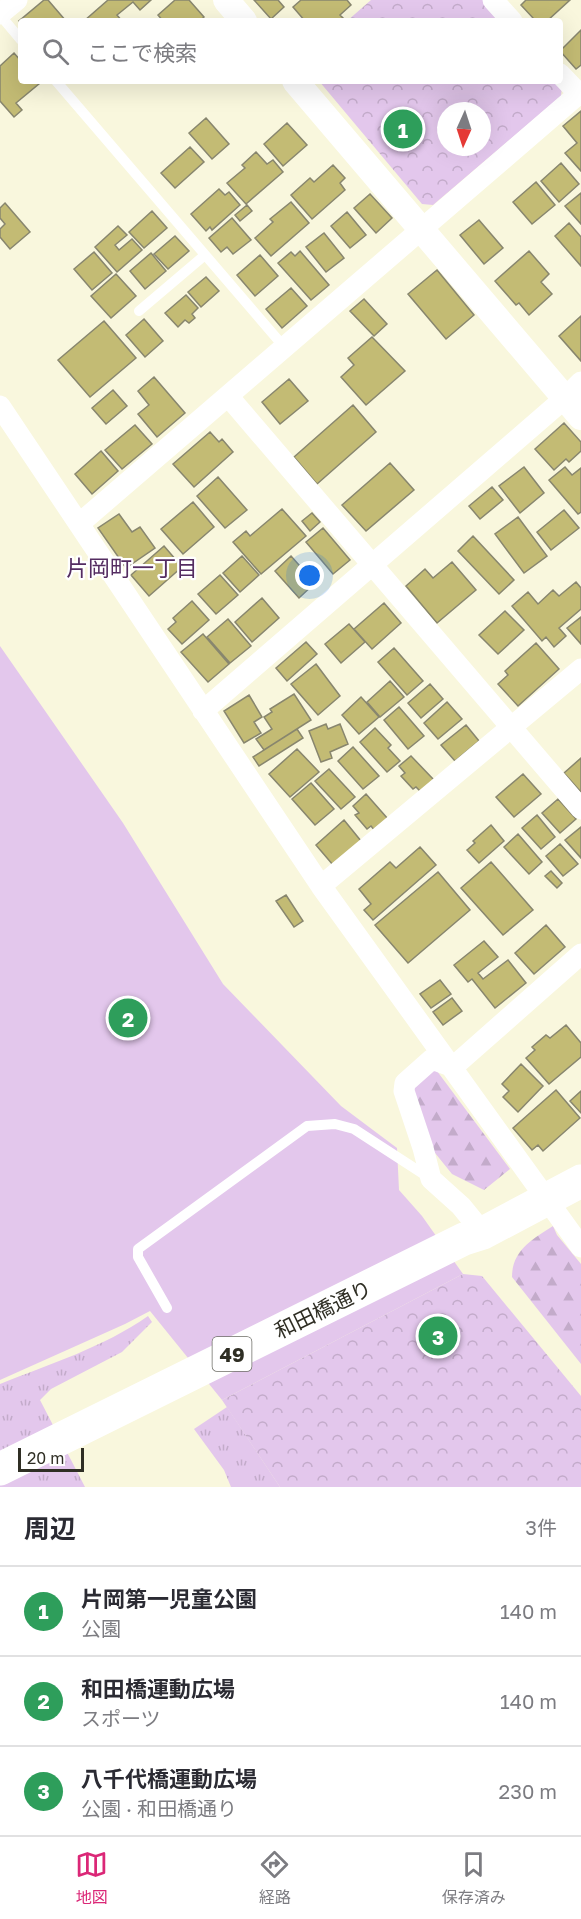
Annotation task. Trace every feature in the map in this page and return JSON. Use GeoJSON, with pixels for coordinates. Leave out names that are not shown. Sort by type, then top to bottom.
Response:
{"type":"FeatureCollection","features":[{"type":"Feature","properties":{"kind":"main road","name":"和田橋通り"},"geometry":{"type":"LineString","coordinates":[[0,1469],[568,1189]]}},
{"type":"Feature","properties":{"kind":"street"},"geometry":{"type":"LineString","coordinates":[[0,15],[17,0]]}},
{"type":"Feature","properties":{"kind":"street"},"geometry":{"type":"LineString","coordinates":[[226,0],[241,18]]}},
{"type":"Feature","properties":{"kind":"street"},"geometry":{"type":"LineString","coordinates":[[493,0],[509,18]]}},
{"type":"Feature","properties":{"kind":"street"},"geometry":{"type":"LineString","coordinates":[[79,524],[580,93],[563,77]]}},
{"type":"Feature","properties":{"kind":"street"},"geometry":{"type":"LineString","coordinates":[[203,711],[372,565],[576,399],[422,231],[298,84]]}},
{"type":"Feature","properties":{"kind":"street"},"geometry":{"type":"LineString","coordinates":[[228,396],[581,809]]}},
{"type":"Feature","properties":{"kind":"street"},"geometry":{"type":"LineString","coordinates":[[0,406],[321,886],[581,1247]]}},
{"type":"Feature","properties":{"kind":"street"},"geometry":{"type":"LineString","coordinates":[[321,886],[512,729],[581,669]]}},
{"type":"Feature","properties":{"kind":"street"},"geometry":{"type":"LineString","coordinates":[[453,1067],[581,954]]}},
{"type":"Feature","properties":{"kind":"street"},"geometry":{"type":"LineString","coordinates":[[453,1067],[432,1059],[405,1083],[404,1091],[431,1179],[461,1206],[473,1236]]}},
{"type":"Feature","properties":{"kind":"lane"},"geometry":{"type":"LineString","coordinates":[[0,15],[18,36]]}},
{"type":"Feature","properties":{"kind":"lane"},"geometry":{"type":"LineString","coordinates":[[59,84],[285,348]]}},
{"type":"Feature","properties":{"kind":"lane"},"geometry":{"type":"LineString","coordinates":[[139,312],[205,255]]}},
{"type":"Feature","properties":{"kind":"lane"},"geometry":{"type":"LineString","coordinates":[[167,1308],[138,1257],[138,1249],[307,1126],[335,1124],[354,1129],[431,1179]]}},
{"type":"Feature","properties":{"kind":"green space"},"geometry":{"type":"Polygon","coordinates":[[[371,0],[484,0],[500,18],[350,18],[371,0]]]}},
{"type":"Feature","properties":{"kind":"green space"},"geometry":{"type":"Polygon","coordinates":[[[322,84],[560,84],[561,96],[491,156],[491,102],[437,102],[437,156],[491,156],[433,205],[422,204],[322,84]]]}},
{"type":"Feature","properties":{"kind":"green space"},"geometry":{"type":"Polygon","coordinates":[[[0,646],[123,823],[223,984],[341,1106],[397,1148],[399,1190],[422,1216],[463,1274],[222,1400],[150,1311],[0,1380],[0,646]]]}},
{"type":"Feature","properties":{"kind":"green space"},"geometry":{"type":"Polygon","coordinates":[[[434,1067],[510,1169],[484,1190],[452,1174],[431,1148],[407,1087],[434,1067]]]}},
{"type":"Feature","properties":{"kind":"green space"},"geometry":{"type":"Polygon","coordinates":[[[553,1226],[557,1235],[581,1264],[581,1364],[512,1277],[520,1252],[531,1241],[553,1226]]]}},
{"type":"Feature","properties":{"kind":"green space"},"geometry":{"type":"Polygon","coordinates":[[[463,1274],[482,1276],[581,1396],[581,1487],[280,1487],[222,1400],[463,1274]]]}},
{"type":"Feature","properties":{"kind":"green space"},"geometry":{"type":"Polygon","coordinates":[[[148,1316],[152,1322],[122,1352],[51,1389],[40,1400],[85,1487],[0,1487],[0,1384],[95,1346],[148,1316]]]}},
{"type":"Feature","properties":{"kind":"green space"},"geometry":{"type":"Polygon","coordinates":[[[227,1407],[280,1487],[231,1487],[224,1470],[194,1429],[227,1407]]]}},
{"type":"Feature","properties":{"kind":"building"},"geometry":{"type":"Polygon","coordinates":[[[44,0],[48,0],[63,18],[23,18],[44,0]]]}},
{"type":"Feature","properties":{"kind":"building"},"geometry":{"type":"Polygon","coordinates":[[[108,0],[151,0],[140,10],[133,2],[117,15],[120,18],[87,18],[108,0]]]}},
{"type":"Feature","properties":{"kind":"building"},"geometry":{"type":"Polygon","coordinates":[[[175,0],[189,0],[204,17],[160,18],[158,15],[175,0]]]}},
{"type":"Feature","properties":{"kind":"building"},"geometry":{"type":"Polygon","coordinates":[[[254,0],[278,0],[284,7],[270,18],[254,0]]]}},
{"type":"Feature","properties":{"kind":"building"},"geometry":{"type":"Polygon","coordinates":[[[301,0],[347,0],[351,5],[340,15],[343,18],[302,18],[293,7],[301,0]]]}},
{"type":"Feature","properties":{"kind":"building"},"geometry":{"type":"Polygon","coordinates":[[[526,0],[570,0],[550,18],[533,18],[521,5],[526,0]]]}},
{"type":"Feature","properties":{"kind":"building"},"geometry":{"type":"Polygon","coordinates":[[[581,30],[581,65],[576,69],[563,54],[563,48],[581,30]]]}},
{"type":"Feature","properties":{"kind":"building"},"geometry":{"type":"Polygon","coordinates":[[[14,53],[18,58],[18,84],[39,84],[16,103],[22,110],[14,117],[0,101],[0,66],[14,53]]]}},
{"type":"Feature","properties":{"kind":"building"},"geometry":{"type":"Polygon","coordinates":[[[581,111],[581,171],[565,153],[577,143],[563,126],[581,111]]]}},
{"type":"Feature","properties":{"kind":"building"},"geometry":{"type":"Polygon","coordinates":[[[206,118],[229,144],[212,159],[189,133],[206,118]]]}},
{"type":"Feature","properties":{"kind":"building"},"geometry":{"type":"Polygon","coordinates":[[[287,123],[307,145],[283,166],[264,144],[287,123]]]}},
{"type":"Feature","properties":{"kind":"building"},"geometry":{"type":"Polygon","coordinates":[[[190,147],[204,162],[175,188],[161,173],[190,147]]]}},
{"type":"Feature","properties":{"kind":"building"},"geometry":{"type":"Polygon","coordinates":[[[256,152],[267,164],[273,160],[283,172],[246,204],[227,183],[245,168],[242,165],[256,152]]]}},
{"type":"Feature","properties":{"kind":"building"},"geometry":{"type":"Polygon","coordinates":[[[561,163],[579,184],[559,202],[541,181],[561,163]]]}},
{"type":"Feature","properties":{"kind":"building"},"geometry":{"type":"Polygon","coordinates":[[[333,165],[345,178],[340,183],[345,190],[312,219],[291,195],[310,178],[314,182],[333,165]]]}},
{"type":"Feature","properties":{"kind":"building"},"geometry":{"type":"Polygon","coordinates":[[[536,182],[555,205],[532,224],[513,202],[536,182]]]}},
{"type":"Feature","properties":{"kind":"building"},"geometry":{"type":"Polygon","coordinates":[[[219,189],[225,195],[229,192],[240,205],[212,230],[210,227],[206,231],[191,214],[219,189]]]}},
{"type":"Feature","properties":{"kind":"building"},"geometry":{"type":"Polygon","coordinates":[[[581,193],[581,224],[565,206],[581,193]]]}},
{"type":"Feature","properties":{"kind":"building"},"geometry":{"type":"Polygon","coordinates":[[[370,194],[392,218],[376,233],[354,208],[370,194]]]}},
{"type":"Feature","properties":{"kind":"building"},"geometry":{"type":"Polygon","coordinates":[[[291,202],[309,223],[271,256],[255,238],[273,222],[270,219],[291,202]]]}},
{"type":"Feature","properties":{"kind":"building"},"geometry":{"type":"Polygon","coordinates":[[[5,203],[30,232],[10,249],[0,237],[0,229],[5,224],[0,218],[0,208],[5,203]]]}},
{"type":"Feature","properties":{"kind":"building"},"geometry":{"type":"Polygon","coordinates":[[[247,205],[252,211],[240,221],[235,215],[247,205]]]}},
{"type":"Feature","properties":{"kind":"building"},"geometry":{"type":"Polygon","coordinates":[[[152,211],[167,228],[144,248],[129,232],[152,211]]]}},
{"type":"Feature","properties":{"kind":"building"},"geometry":{"type":"Polygon","coordinates":[[[347,212],[366,235],[350,248],[331,226],[347,212]]]}},
{"type":"Feature","properties":{"kind":"building"},"geometry":{"type":"Polygon","coordinates":[[[232,218],[251,240],[233,254],[227,247],[221,252],[209,238],[232,218]]]}},
{"type":"Feature","properties":{"kind":"building"},"geometry":{"type":"Polygon","coordinates":[[[479,220],[503,248],[484,264],[460,235],[479,220]]]}},
{"type":"Feature","properties":{"kind":"building"},"geometry":{"type":"Polygon","coordinates":[[[569,223],[581,237],[581,266],[555,236],[569,223]]]}},
{"type":"Feature","properties":{"kind":"building"},"geometry":{"type":"Polygon","coordinates":[[[118,226],[127,235],[115,245],[119,250],[132,239],[142,250],[117,272],[95,247],[118,226]]]}},
{"type":"Feature","properties":{"kind":"building"},"geometry":{"type":"Polygon","coordinates":[[[324,233],[344,258],[326,272],[306,247],[324,233]]]}},
{"type":"Feature","properties":{"kind":"building"},"geometry":{"type":"Polygon","coordinates":[[[175,236],[189,251],[168,269],[154,254],[175,236]]]}},
{"type":"Feature","properties":{"kind":"building"},"geometry":{"type":"Polygon","coordinates":[[[300,251],[329,285],[311,300],[278,263],[291,252],[295,256],[300,251]]]}},
{"type":"Feature","properties":{"kind":"building"},"geometry":{"type":"Polygon","coordinates":[[[529,251],[549,274],[541,282],[552,294],[529,315],[519,303],[516,305],[495,281],[529,251]]]}},
{"type":"Feature","properties":{"kind":"building"},"geometry":{"type":"Polygon","coordinates":[[[94,252],[112,273],[92,290],[74,269],[94,252]]]}},
{"type":"Feature","properties":{"kind":"building"},"geometry":{"type":"Polygon","coordinates":[[[151,253],[166,271],[145,289],[130,271],[151,253]]]}},
{"type":"Feature","properties":{"kind":"building"},"geometry":{"type":"Polygon","coordinates":[[[260,255],[278,276],[255,296],[237,275],[260,255]]]}},
{"type":"Feature","properties":{"kind":"building"},"geometry":{"type":"Polygon","coordinates":[[[437,270],[474,315],[446,339],[408,294],[437,270]]]}},
{"type":"Feature","properties":{"kind":"building"},"geometry":{"type":"Polygon","coordinates":[[[116,274],[136,296],[111,318],[91,296],[116,274]]]}},
{"type":"Feature","properties":{"kind":"building"},"geometry":{"type":"Polygon","coordinates":[[[206,277],[219,291],[201,307],[188,292],[206,277]]]}},
{"type":"Feature","properties":{"kind":"building"},"geometry":{"type":"Polygon","coordinates":[[[291,288],[307,306],[282,328],[266,309],[291,288]]]}},
{"type":"Feature","properties":{"kind":"building"},"geometry":{"type":"Polygon","coordinates":[[[186,295],[198,308],[192,314],[195,318],[189,323],[185,320],[178,327],[165,313],[186,295]]]}},
{"type":"Feature","properties":{"kind":"building"},"geometry":{"type":"Polygon","coordinates":[[[364,299],[387,324],[374,336],[350,311],[364,299]]]}},
{"type":"Feature","properties":{"kind":"building"},"geometry":{"type":"Polygon","coordinates":[[[581,316],[581,361],[559,336],[581,316]]]}},
{"type":"Feature","properties":{"kind":"building"},"geometry":{"type":"Polygon","coordinates":[[[144,319],[163,341],[145,357],[126,335],[144,319]]]}},
{"type":"Feature","properties":{"kind":"building"},"geometry":{"type":"Polygon","coordinates":[[[104,321],[136,358],[90,397],[58,360],[104,321]]]}},
{"type":"Feature","properties":{"kind":"building"},"geometry":{"type":"Polygon","coordinates":[[[372,337],[405,371],[366,405],[341,377],[354,365],[348,358],[372,337]]]}},
{"type":"Feature","properties":{"kind":"building"},"geometry":{"type":"Polygon","coordinates":[[[154,377],[185,413],[157,437],[138,414],[149,405],[138,391],[154,377]]]}},
{"type":"Feature","properties":{"kind":"building"},"geometry":{"type":"Polygon","coordinates":[[[289,379],[308,401],[280,424],[262,402],[289,379]]]}},
{"type":"Feature","properties":{"kind":"building"},"geometry":{"type":"Polygon","coordinates":[[[113,390],[127,406],[106,424],[92,408],[113,390]]]}},
{"type":"Feature","properties":{"kind":"building"},"geometry":{"type":"Polygon","coordinates":[[[353,405],[376,432],[317,484],[294,457],[353,405]]]}},
{"type":"Feature","properties":{"kind":"building"},"geometry":{"type":"Polygon","coordinates":[[[564,423],[581,442],[581,451],[569,462],[566,459],[554,470],[535,449],[564,423]]]}},
{"type":"Feature","properties":{"kind":"building"},"geometry":{"type":"Polygon","coordinates":[[[135,425],[152,444],[122,469],[105,450],[135,425]]]}},
{"type":"Feature","properties":{"kind":"building"},"geometry":{"type":"Polygon","coordinates":[[[210,432],[219,442],[222,439],[233,452],[194,487],[173,464],[210,432]]]}},
{"type":"Feature","properties":{"kind":"building"},"geometry":{"type":"Polygon","coordinates":[[[101,451],[118,471],[92,494],[75,474],[101,451]]]}},
{"type":"Feature","properties":{"kind":"building"},"geometry":{"type":"Polygon","coordinates":[[[390,463],[414,490],[366,531],[342,505],[390,463]]]}},
{"type":"Feature","properties":{"kind":"building"},"geometry":{"type":"Polygon","coordinates":[[[524,467],[544,493],[520,513],[499,486],[524,467]]]}},
{"type":"Feature","properties":{"kind":"building"},"geometry":{"type":"Polygon","coordinates":[[[565,467],[572,475],[581,468],[581,512],[578,514],[549,480],[565,467]]]}},
{"type":"Feature","properties":{"kind":"building"},"geometry":{"type":"Polygon","coordinates":[[[218,477],[247,510],[225,528],[197,496],[218,477]]]}},
{"type":"Feature","properties":{"kind":"building"},"geometry":{"type":"Polygon","coordinates":[[[492,487],[503,500],[480,519],[469,506],[492,487]]]}},
{"type":"Feature","properties":{"kind":"building"},"geometry":{"type":"Polygon","coordinates":[[[193,502],[214,527],[183,554],[161,529],[193,502]]]}},
{"type":"Feature","properties":{"kind":"building"},"geometry":{"type":"Polygon","coordinates":[[[282,509],[306,536],[261,574],[233,542],[246,531],[250,536],[282,509]]]}},
{"type":"Feature","properties":{"kind":"building"},"geometry":{"type":"Polygon","coordinates":[[[564,510],[579,528],[551,550],[537,532],[564,510]]]}},
{"type":"Feature","properties":{"kind":"building"},"geometry":{"type":"Polygon","coordinates":[[[312,513],[320,522],[310,531],[302,521],[312,513]]]}},
{"type":"Feature","properties":{"kind":"building"},"geometry":{"type":"Polygon","coordinates":[[[119,514],[132,532],[140,527],[155,548],[126,568],[98,528],[119,514]]]}},
{"type":"Feature","properties":{"kind":"building"},"geometry":{"type":"Polygon","coordinates":[[[518,517],[547,556],[524,573],[495,534],[518,517]]]}},
{"type":"Feature","properties":{"kind":"building"},"geometry":{"type":"Polygon","coordinates":[[[323,528],[350,560],[333,574],[306,542],[323,528]]]}},
{"type":"Feature","properties":{"kind":"building"},"geometry":{"type":"Polygon","coordinates":[[[473,536],[514,580],[499,594],[458,551],[473,536]]]}},
{"type":"Feature","properties":{"kind":"building"},"geometry":{"type":"Polygon","coordinates":[[[164,546],[182,567],[149,596],[131,575],[164,546]]]}},
{"type":"Feature","properties":{"kind":"building"},"geometry":{"type":"Polygon","coordinates":[[[242,556],[259,575],[240,592],[223,573],[242,556]]]}},
{"type":"Feature","properties":{"kind":"building"},"geometry":{"type":"Polygon","coordinates":[[[291,556],[315,583],[299,598],[275,571],[291,556]]]}},
{"type":"Feature","properties":{"kind":"building"},"geometry":{"type":"Polygon","coordinates":[[[452,562],[476,590],[437,623],[406,586],[425,569],[433,578],[452,562]]]}},
{"type":"Feature","properties":{"kind":"building"},"geometry":{"type":"Polygon","coordinates":[[[220,575],[238,595],[216,614],[198,594],[220,575]]]}},
{"type":"Feature","properties":{"kind":"building"},"geometry":{"type":"Polygon","coordinates":[[[576,582],[581,588],[581,609],[559,628],[566,636],[554,647],[546,637],[542,641],[512,606],[528,592],[538,604],[553,590],[559,596],[576,582]]]}},
{"type":"Feature","properties":{"kind":"building"},"geometry":{"type":"Polygon","coordinates":[[[262,598],[279,618],[252,642],[235,622],[262,598]]]}},
{"type":"Feature","properties":{"kind":"building"},"geometry":{"type":"Polygon","coordinates":[[[192,601],[209,620],[182,644],[168,629],[176,622],[173,618],[192,601]]]}},
{"type":"Feature","properties":{"kind":"building"},"geometry":{"type":"Polygon","coordinates":[[[384,603],[401,623],[372,649],[354,629],[384,603]]]}},
{"type":"Feature","properties":{"kind":"building"},"geometry":{"type":"Polygon","coordinates":[[[505,611],[524,630],[498,654],[479,635],[505,611]]]}},
{"type":"Feature","properties":{"kind":"building"},"geometry":{"type":"Polygon","coordinates":[[[581,617],[581,644],[567,628],[581,617]]]}},
{"type":"Feature","properties":{"kind":"building"},"geometry":{"type":"Polygon","coordinates":[[[228,619],[251,646],[230,663],[207,637],[228,619]]]}},
{"type":"Feature","properties":{"kind":"building"},"geometry":{"type":"Polygon","coordinates":[[[349,624],[365,642],[341,663],[325,644],[349,624]]]}},
{"type":"Feature","properties":{"kind":"building"},"geometry":{"type":"Polygon","coordinates":[[[203,634],[229,664],[208,682],[181,652],[203,634]]]}},
{"type":"Feature","properties":{"kind":"building"},"geometry":{"type":"Polygon","coordinates":[[[306,642],[317,654],[287,681],[276,668],[306,642]]]}},
{"type":"Feature","properties":{"kind":"building"},"geometry":{"type":"Polygon","coordinates":[[[536,643],[559,669],[518,706],[498,684],[508,675],[505,671],[536,643]]]}},
{"type":"Feature","properties":{"kind":"building"},"geometry":{"type":"Polygon","coordinates":[[[394,648],[423,681],[407,695],[378,662],[394,648]]]}},
{"type":"Feature","properties":{"kind":"building"},"geometry":{"type":"Polygon","coordinates":[[[316,664],[340,696],[318,715],[291,684],[316,664]]]}},
{"type":"Feature","properties":{"kind":"building"},"geometry":{"type":"Polygon","coordinates":[[[390,681],[404,697],[380,717],[367,702],[390,681]]]}},
{"type":"Feature","properties":{"kind":"building"},"geometry":{"type":"Polygon","coordinates":[[[430,684],[443,699],[421,718],[408,703],[430,684]]]}},
{"type":"Feature","properties":{"kind":"building"},"geometry":{"type":"Polygon","coordinates":[[[294,694],[311,720],[264,750],[256,739],[272,729],[264,717],[272,712],[270,709],[294,694]]]}},
{"type":"Feature","properties":{"kind":"building"},"geometry":{"type":"Polygon","coordinates":[[[249,695],[262,717],[254,722],[261,733],[244,743],[224,711],[249,695]]]}},
{"type":"Feature","properties":{"kind":"building"},"geometry":{"type":"Polygon","coordinates":[[[361,697],[379,717],[359,734],[342,715],[361,697]]]}},
{"type":"Feature","properties":{"kind":"building"},"geometry":{"type":"Polygon","coordinates":[[[447,702],[462,719],[438,739],[424,723],[447,702]]]}},
{"type":"Feature","properties":{"kind":"building"},"geometry":{"type":"Polygon","coordinates":[[[399,707],[424,736],[408,749],[384,720],[399,707]]]}},
{"type":"Feature","properties":{"kind":"building"},"geometry":{"type":"Polygon","coordinates":[[[326,724],[328,729],[340,724],[348,744],[330,752],[332,758],[321,762],[309,731],[326,724]]]}},
{"type":"Feature","properties":{"kind":"building"},"geometry":{"type":"Polygon","coordinates":[[[466,725],[479,741],[455,761],[441,745],[466,725]]]}},
{"type":"Feature","properties":{"kind":"building"},"geometry":{"type":"Polygon","coordinates":[[[375,728],[391,745],[388,748],[400,761],[387,772],[360,742],[375,728]]]}},
{"type":"Feature","properties":{"kind":"building"},"geometry":{"type":"Polygon","coordinates":[[[297,729],[303,738],[259,766],[253,757],[297,729]]]}},
{"type":"Feature","properties":{"kind":"building"},"geometry":{"type":"Polygon","coordinates":[[[353,747],[379,776],[363,789],[338,761],[353,747]]]}},
{"type":"Feature","properties":{"kind":"building"},"geometry":{"type":"Polygon","coordinates":[[[297,749],[319,772],[290,797],[269,774],[297,749]]]}},
{"type":"Feature","properties":{"kind":"building"},"geometry":{"type":"Polygon","coordinates":[[[411,756],[434,780],[421,792],[416,787],[413,789],[401,776],[405,773],[399,766],[411,756]]]}},
{"type":"Feature","properties":{"kind":"building"},"geometry":{"type":"Polygon","coordinates":[[[581,758],[581,792],[564,773],[581,758]]]}},
{"type":"Feature","properties":{"kind":"building"},"geometry":{"type":"Polygon","coordinates":[[[329,769],[355,797],[341,809],[315,781],[329,769]]]}},
{"type":"Feature","properties":{"kind":"building"},"geometry":{"type":"Polygon","coordinates":[[[523,774],[541,794],[514,817],[496,797],[523,774]]]}},
{"type":"Feature","properties":{"kind":"building"},"geometry":{"type":"Polygon","coordinates":[[[311,783],[334,809],[315,825],[292,799],[311,783]]]}},
{"type":"Feature","properties":{"kind":"building"},"geometry":{"type":"Polygon","coordinates":[[[366,794],[388,819],[375,831],[371,826],[367,829],[355,815],[359,813],[353,806],[366,794]]]}},
{"type":"Feature","properties":{"kind":"building"},"geometry":{"type":"Polygon","coordinates":[[[558,799],[576,819],[560,833],[542,813],[558,799]]]}},
{"type":"Feature","properties":{"kind":"building"},"geometry":{"type":"Polygon","coordinates":[[[537,815],[555,837],[541,849],[522,828],[537,815]]]}},
{"type":"Feature","properties":{"kind":"building"},"geometry":{"type":"Polygon","coordinates":[[[344,820],[361,841],[333,865],[316,845],[344,820]]]}},
{"type":"Feature","properties":{"kind":"building"},"geometry":{"type":"Polygon","coordinates":[[[491,825],[504,841],[479,863],[467,850],[475,843],[473,841],[491,825]]]}},
{"type":"Feature","properties":{"kind":"building"},"geometry":{"type":"Polygon","coordinates":[[[581,827],[581,858],[565,840],[581,827]]]}},
{"type":"Feature","properties":{"kind":"building"},"geometry":{"type":"Polygon","coordinates":[[[518,834],[542,862],[529,874],[504,847],[518,834]]]}},
{"type":"Feature","properties":{"kind":"building"},"geometry":{"type":"Polygon","coordinates":[[[560,844],[578,864],[563,876],[546,856],[560,844]]]}},
{"type":"Feature","properties":{"kind":"building"},"geometry":{"type":"Polygon","coordinates":[[[420,847],[436,865],[373,920],[364,910],[371,904],[359,889],[390,862],[396,868],[420,847]]]}},
{"type":"Feature","properties":{"kind":"building"},"geometry":{"type":"Polygon","coordinates":[[[491,862],[533,910],[503,935],[461,888],[491,862]]]}},
{"type":"Feature","properties":{"kind":"building"},"geometry":{"type":"Polygon","coordinates":[[[551,871],[562,883],[557,888],[545,876],[551,871]]]}},
{"type":"Feature","properties":{"kind":"building"},"geometry":{"type":"Polygon","coordinates":[[[438,872],[470,910],[408,963],[375,925],[438,872]]]}},
{"type":"Feature","properties":{"kind":"building"},"geometry":{"type":"Polygon","coordinates":[[[286,895],[303,921],[294,927],[276,901],[286,895]]]}},
{"type":"Feature","properties":{"kind":"building"},"geometry":{"type":"Polygon","coordinates":[[[546,925],[565,947],[534,974],[515,953],[546,925]]]}},
{"type":"Feature","properties":{"kind":"building"},"geometry":{"type":"Polygon","coordinates":[[[484,941],[498,957],[478,973],[483,979],[508,960],[526,983],[495,1008],[472,979],[468,982],[454,965],[484,941]]]}},
{"type":"Feature","properties":{"kind":"building"},"geometry":{"type":"Polygon","coordinates":[[[440,980],[451,994],[431,1008],[420,994],[440,980]]]}},
{"type":"Feature","properties":{"kind":"building"},"geometry":{"type":"Polygon","coordinates":[[[452,998],[462,1011],[443,1025],[433,1012],[452,998]]]}},
{"type":"Feature","properties":{"kind":"building"},"geometry":{"type":"Polygon","coordinates":[[[566,1025],[581,1043],[581,1057],[549,1084],[526,1058],[535,1050],[532,1047],[546,1035],[550,1038],[566,1025]]]}},
{"type":"Feature","properties":{"kind":"building"},"geometry":{"type":"Polygon","coordinates":[[[521,1064],[543,1086],[518,1112],[503,1097],[509,1091],[502,1084],[521,1064]]]}},
{"type":"Feature","properties":{"kind":"building"},"geometry":{"type":"Polygon","coordinates":[[[556,1090],[580,1118],[543,1151],[538,1145],[532,1150],[513,1128],[556,1090]]]}},
{"type":"Feature","properties":{"kind":"building"},"geometry":{"type":"Polygon","coordinates":[[[581,1091],[581,1113],[570,1101],[581,1091]]]}},
{"type":"Feature","properties":{"kind":"place","name":"片岡第一児童公園"},"geometry":{"type":"Point","coordinates":[403,129]}},
{"type":"Feature","properties":{"kind":"place","name":"和田橋運動広場"},"geometry":{"type":"Point","coordinates":[128,1018]}},
{"type":"Feature","properties":{"kind":"place","name":"八千代橋運動広場"},"geometry":{"type":"Point","coordinates":[438,1336]}},
{"type":"Feature","properties":{"kind":"district","name":"片岡町一丁目"},"geometry":{"type":"Point","coordinates":[132,567]}}]}
